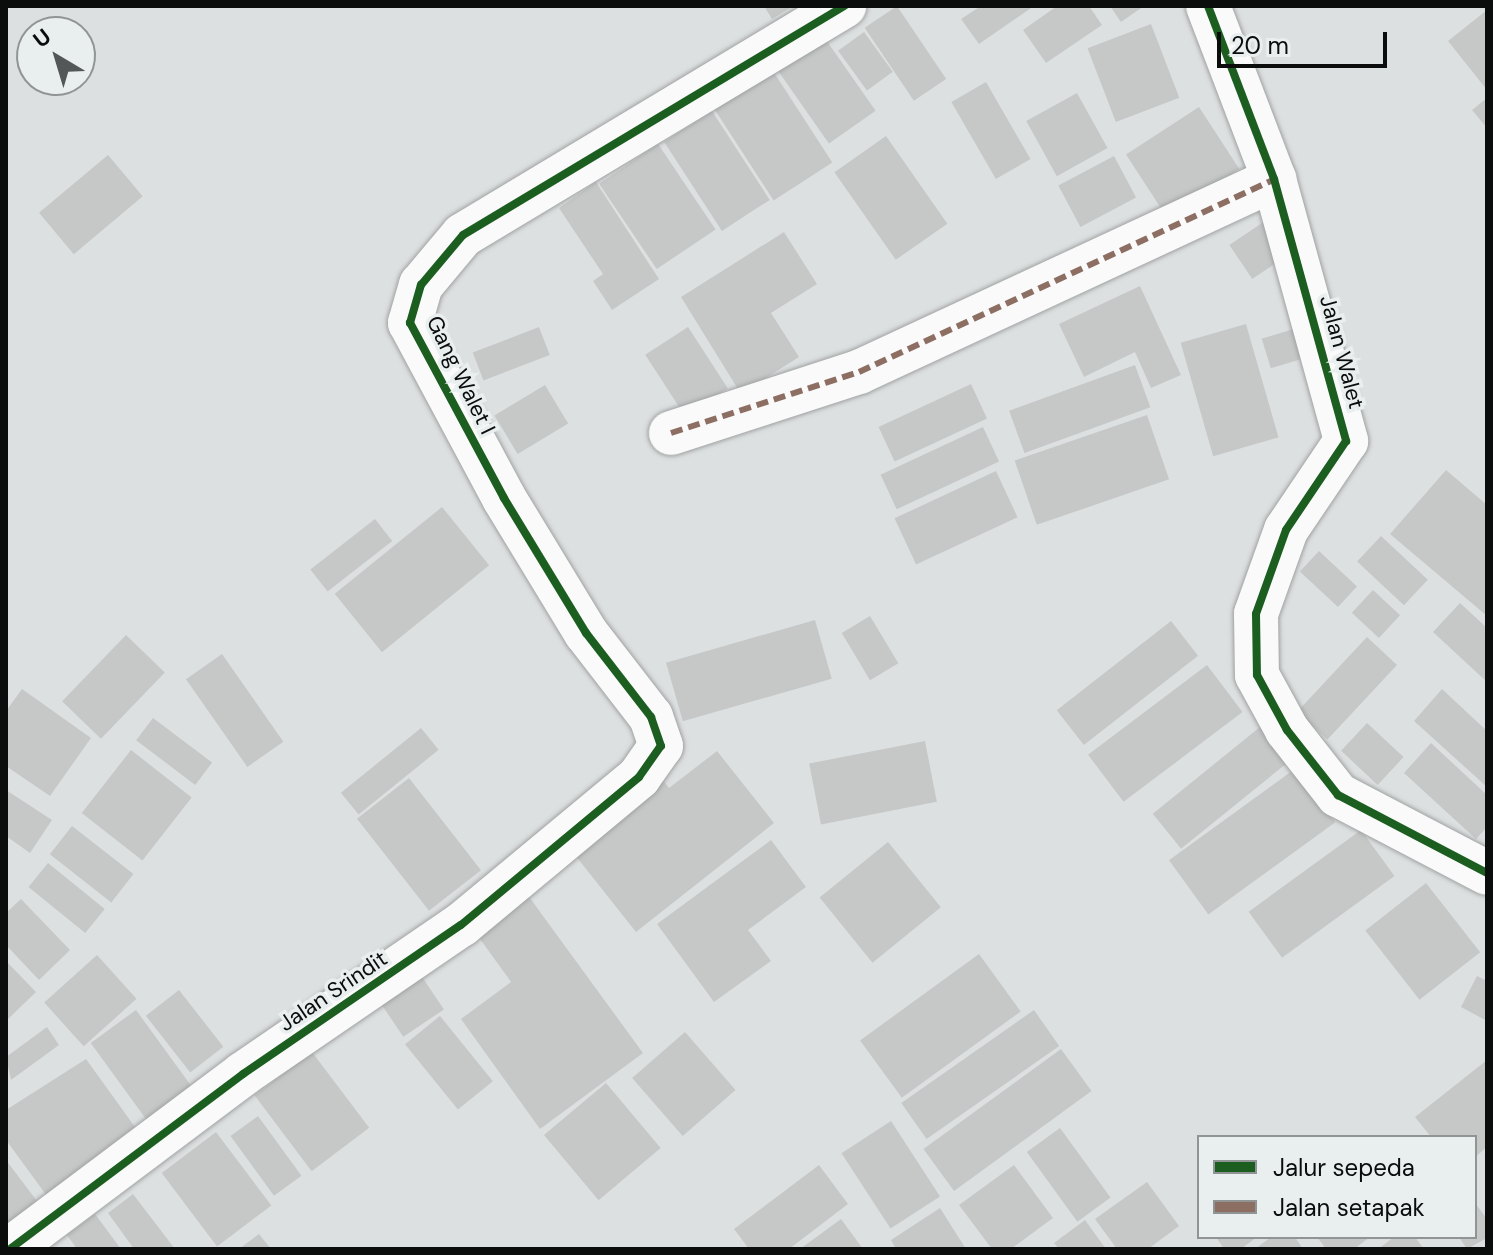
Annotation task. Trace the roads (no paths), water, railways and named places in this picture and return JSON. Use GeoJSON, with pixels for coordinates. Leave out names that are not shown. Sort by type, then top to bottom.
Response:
{"type":"FeatureCollection","features":[{"type":"Feature","properties":{"kind":"street","name":"Gang Walet I"},"geometry":{"type":"LineString","coordinates":[[661,746],[624,683],[586,633],[410,323],[421,285],[463,235],[844,6]]}},
{"type":"Feature","properties":{"kind":"street","name":"Jalan Walet"},"geometry":{"type":"LineString","coordinates":[[1208,6],[1274,179],[1343,426],[1286,530],[1256,614],[1257,675],[1287,730],[1338,795],[1487,873]]}},
{"type":"Feature","properties":{"kind":"street"},"geometry":{"type":"LineString","coordinates":[[671,433],[859,372],[1274,179]]}},
{"type":"Feature","properties":{"kind":"street","name":"Jalan Srindit"},"geometry":{"type":"LineString","coordinates":[[10,1249],[243,1074],[461,925],[639,777],[661,746]]}}]}
